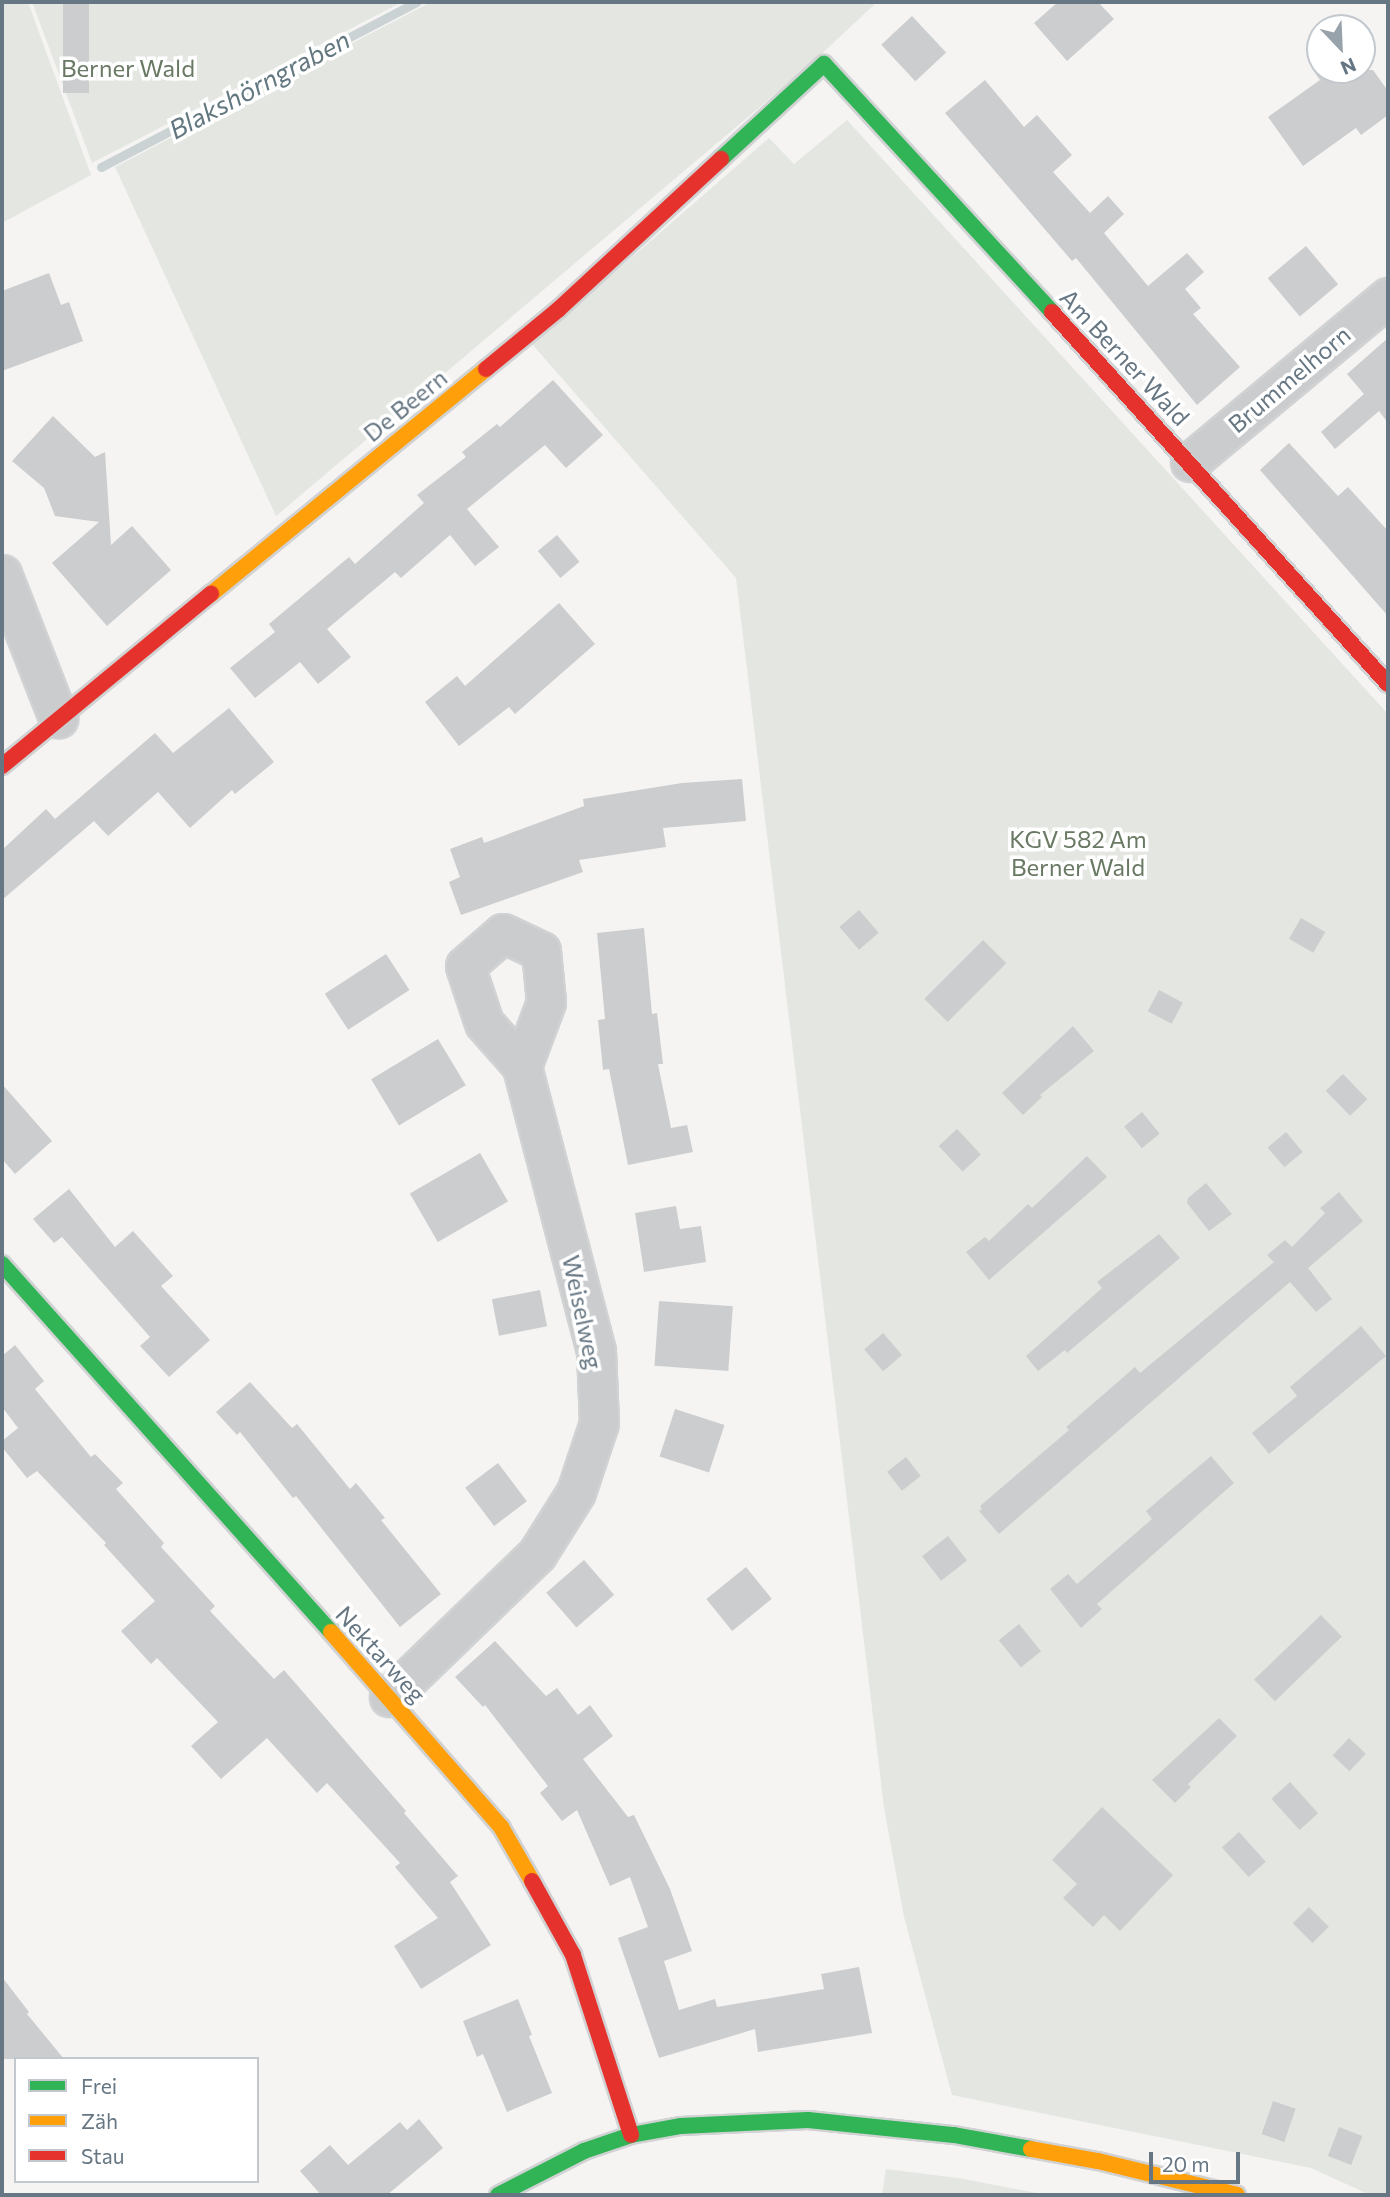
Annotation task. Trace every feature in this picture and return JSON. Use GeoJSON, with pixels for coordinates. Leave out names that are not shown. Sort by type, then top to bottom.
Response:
{"type":"FeatureCollection","features":[{"type":"Feature","properties":{"kind":"street","name":"Am Berner Wald"},"geometry":{"type":"LineString","coordinates":[[824,64],[1190,462],[1388,684]]}},
{"type":"Feature","properties":{"kind":"street","name":"De Beern"},"geometry":{"type":"LineString","coordinates":[[2,766],[559,309],[824,64]]}},
{"type":"Feature","properties":{"kind":"street","name":"Brummelhorn"},"geometry":{"type":"LineString","coordinates":[[1190,462],[1388,297]]}},
{"type":"Feature","properties":{"kind":"street"},"geometry":{"type":"LineString","coordinates":[[2,574],[58,718]]}},
{"type":"Feature","properties":{"kind":"street","name":"Weiselweg"},"geometry":{"type":"LineString","coordinates":[[389,1697],[537,1555],[576,1492],[599,1423],[596,1351],[522,1066]]}},
{"type":"Feature","properties":{"kind":"street","name":"Nektarweg"},"geometry":{"type":"LineString","coordinates":[[2,1264],[389,1697],[501,1827],[573,1955],[631,2134]]}},
{"type":"Feature","properties":{"kind":"street"},"geometry":{"type":"LineString","coordinates":[[498,2195],[573,2155],[631,2134],[681,2126],[761,2120],[869,2125],[954,2135],[1098,2161],[1237,2195]]}},
{"type":"Feature","properties":{"kind":"green space"},"geometry":{"type":"Polygon","coordinates":[[[2,2],[28,2],[91,175],[2,223],[2,2]]]}},
{"type":"Feature","properties":{"kind":"green space","name":"Berner Wald"},"geometry":{"type":"Polygon","coordinates":[[[32,2],[402,2],[92,163],[32,2]]]}},
{"type":"Feature","properties":{"kind":"green space"},"geometry":{"type":"Polygon","coordinates":[[[431,2],[877,2],[813,62],[276,516],[115,167],[431,2]]]}},
{"type":"Feature","properties":{"kind":"green space","name":"KGV 582 Am Berner Wald"},"geometry":{"type":"Polygon","coordinates":[[[847,120],[1388,714],[1388,2195],[1370,2195],[1311,2168],[952,2095],[904,1917],[884,1808],[736,578],[532,344],[769,138],[794,164],[847,120]]]}},
{"type":"Feature","properties":{"kind":"green space"},"geometry":{"type":"Polygon","coordinates":[[[886,2169],[958,2178],[1047,2195],[882,2195],[886,2169]]]}},
{"type":"Feature","properties":{"kind":"building"},"geometry":{"type":"Polygon","coordinates":[[[63,2],[89,2],[89,93],[63,93],[63,2]]]}},
{"type":"Feature","properties":{"kind":"building"},"geometry":{"type":"Polygon","coordinates":[[[1058,2],[1098,2],[1114,19],[1067,61],[1034,23],[1058,2]]]}},
{"type":"Feature","properties":{"kind":"building"},"geometry":{"type":"Polygon","coordinates":[[[912,16],[946,53],[915,81],[881,45],[912,16]]]}},
{"type":"Feature","properties":{"kind":"building"},"geometry":{"type":"Polygon","coordinates":[[[1376,74],[1388,91],[1388,115],[1361,135],[1356,128],[1303,166],[1268,117],[1314,84],[1376,84],[1376,74]]]}},
{"type":"Feature","properties":{"kind":"building"},"geometry":{"type":"Polygon","coordinates":[[[985,80],[1024,127],[1037,115],[1072,155],[1053,172],[1090,213],[1108,196],[1124,214],[1104,233],[1148,286],[1187,253],[1204,272],[1185,289],[1201,308],[1193,314],[1240,367],[1197,405],[1076,258],[1072,261],[945,113],[985,80]]]}},
{"type":"Feature","properties":{"kind":"building"},"geometry":{"type":"Polygon","coordinates":[[[1306,246],[1338,284],[1300,316],[1268,278],[1306,246]]]}},
{"type":"Feature","properties":{"kind":"building"},"geometry":{"type":"Polygon","coordinates":[[[49,273],[61,305],[69,302],[83,341],[2,371],[2,291],[49,273]]]}},
{"type":"Feature","properties":{"kind":"building"},"geometry":{"type":"Polygon","coordinates":[[[1388,338],[1388,423],[1379,411],[1335,449],[1321,432],[1364,394],[1347,374],[1388,338]]]}},
{"type":"Feature","properties":{"kind":"building"},"geometry":{"type":"Polygon","coordinates":[[[553,380],[603,435],[566,468],[545,445],[467,509],[499,547],[475,566],[450,535],[401,578],[395,572],[327,629],[351,657],[318,684],[300,662],[255,698],[230,668],[275,632],[269,624],[349,557],[355,564],[424,503],[417,495],[466,457],[462,452],[497,424],[500,427],[553,380]]]}},
{"type":"Feature","properties":{"kind":"building"},"geometry":{"type":"Polygon","coordinates":[[[53,416],[95,457],[105,452],[111,545],[132,526],[171,570],[107,626],[52,563],[99,522],[55,516],[44,488],[12,461],[53,416]]]}},
{"type":"Feature","properties":{"kind":"building"},"geometry":{"type":"Polygon","coordinates":[[[1289,443],[1338,496],[1348,487],[1388,531],[1388,616],[1260,470],[1289,443]]]}},
{"type":"Feature","properties":{"kind":"building"},"geometry":{"type":"Polygon","coordinates":[[[557,535],[579,562],[560,578],[538,551],[557,535]]]}},
{"type":"Feature","properties":{"kind":"building"},"geometry":{"type":"Polygon","coordinates":[[[559,603],[595,644],[515,714],[509,707],[459,746],[425,702],[457,676],[465,686],[559,603]]]}},
{"type":"Feature","properties":{"kind":"building"},"geometry":{"type":"Polygon","coordinates":[[[229,708],[274,762],[235,794],[232,790],[190,828],[158,792],[108,836],[94,821],[2,900],[2,850],[46,809],[55,819],[155,733],[173,753],[229,708]]]}},
{"type":"Feature","properties":{"kind":"building"},"geometry":{"type":"Polygon","coordinates":[[[742,779],[746,821],[663,828],[666,847],[579,860],[583,872],[461,915],[449,882],[460,877],[450,849],[482,837],[484,843],[584,806],[583,799],[682,783],[742,779]]]}},
{"type":"Feature","properties":{"kind":"building"},"geometry":{"type":"Polygon","coordinates":[[[859,910],[879,933],[859,950],[839,927],[859,910]]]}},
{"type":"Feature","properties":{"kind":"building"},"geometry":{"type":"Polygon","coordinates":[[[1301,918],[1325,932],[1313,953],[1289,939],[1301,918]]]}},
{"type":"Feature","properties":{"kind":"building"},"geometry":{"type":"Polygon","coordinates":[[[644,928],[652,1014],[657,1013],[663,1064],[658,1064],[671,1128],[687,1125],[693,1152],[628,1165],[609,1069],[603,1070],[598,1020],[605,1019],[597,933],[644,928]]]}},
{"type":"Feature","properties":{"kind":"building"},"geometry":{"type":"Polygon","coordinates":[[[983,940],[1006,963],[948,1022],[924,999],[983,940]]]}},
{"type":"Feature","properties":{"kind":"building"},"geometry":{"type":"Polygon","coordinates":[[[386,954],[409,990],[348,1030],[325,994],[386,954]]]}},
{"type":"Feature","properties":{"kind":"building"},"geometry":{"type":"Polygon","coordinates":[[[1159,990],[1183,1003],[1172,1024],[1148,1011],[1159,990]]]}},
{"type":"Feature","properties":{"kind":"building"},"geometry":{"type":"Polygon","coordinates":[[[1073,1026],[1094,1051],[1040,1095],[1042,1097],[1023,1115],[1002,1093],[1073,1026]]]}},
{"type":"Feature","properties":{"kind":"building"},"geometry":{"type":"Polygon","coordinates":[[[438,1039],[466,1085],[399,1125],[371,1079],[438,1039]]]}},
{"type":"Feature","properties":{"kind":"building"},"geometry":{"type":"Polygon","coordinates":[[[1343,1074],[1367,1099],[1350,1116],[1326,1091],[1343,1074]]]}},
{"type":"Feature","properties":{"kind":"building"},"geometry":{"type":"Polygon","coordinates":[[[2,1084],[52,1141],[15,1174],[2,1159],[2,1084]]]}},
{"type":"Feature","properties":{"kind":"building"},"geometry":{"type":"Polygon","coordinates":[[[1142,1112],[1160,1134],[1142,1148],[1124,1126],[1142,1112]]]}},
{"type":"Feature","properties":{"kind":"building"},"geometry":{"type":"Polygon","coordinates":[[[957,1129],[981,1155],[963,1172],[939,1146],[957,1129]]]}},
{"type":"Feature","properties":{"kind":"building"},"geometry":{"type":"Polygon","coordinates":[[[1286,1132],[1303,1152],[1284,1167],[1268,1147],[1286,1132]]]}},
{"type":"Feature","properties":{"kind":"building"},"geometry":{"type":"Polygon","coordinates":[[[480,1153],[508,1201],[438,1242],[410,1194],[480,1153]]]}},
{"type":"Feature","properties":{"kind":"building"},"geometry":{"type":"Polygon","coordinates":[[[1087,1156],[1107,1177],[989,1280],[966,1252],[985,1237],[989,1241],[1028,1204],[1032,1208],[1087,1156]]]}},
{"type":"Feature","properties":{"kind":"building"},"geometry":{"type":"Polygon","coordinates":[[[1206,1183],[1232,1214],[1209,1231],[1187,1203],[1188,1198],[1206,1183]]]}},
{"type":"Feature","properties":{"kind":"building"},"geometry":{"type":"Polygon","coordinates":[[[69,1189],[115,1247],[133,1231],[173,1276],[161,1286],[210,1340],[169,1377],[140,1346],[150,1337],[62,1237],[54,1243],[33,1219],[69,1189]]]}},
{"type":"Feature","properties":{"kind":"building"},"geometry":{"type":"Polygon","coordinates":[[[1339,1192],[1363,1221],[1308,1268],[1332,1299],[1316,1312],[1290,1282],[999,1534],[979,1511],[982,1509],[980,1506],[1069,1430],[1066,1427],[1135,1367],[1140,1373],[1274,1262],[1267,1255],[1285,1240],[1292,1247],[1325,1213],[1320,1208],[1339,1192]]]}},
{"type":"Feature","properties":{"kind":"building"},"geometry":{"type":"Polygon","coordinates":[[[676,1206],[680,1229],[701,1226],[706,1262],[644,1272],[635,1213],[676,1206]]]}},
{"type":"Feature","properties":{"kind":"building"},"geometry":{"type":"Polygon","coordinates":[[[1159,1234],[1180,1258],[1067,1353],[1065,1350],[1038,1371],[1026,1356],[1102,1288],[1097,1282],[1159,1234]]]}},
{"type":"Feature","properties":{"kind":"building"},"geometry":{"type":"Polygon","coordinates":[[[540,1290],[547,1326],[499,1336],[492,1299],[540,1290]]]}},
{"type":"Feature","properties":{"kind":"building"},"geometry":{"type":"Polygon","coordinates":[[[659,1301],[733,1306],[728,1371],[654,1366],[659,1301]]]}},
{"type":"Feature","properties":{"kind":"building"},"geometry":{"type":"Polygon","coordinates":[[[1361,1326],[1386,1356],[1269,1454],[1252,1433],[1297,1396],[1290,1387],[1361,1326]]]}},
{"type":"Feature","properties":{"kind":"building"},"geometry":{"type":"Polygon","coordinates":[[[883,1333],[902,1355],[883,1371],[864,1349],[883,1333]]]}},
{"type":"Feature","properties":{"kind":"building"},"geometry":{"type":"Polygon","coordinates":[[[15,1345],[44,1381],[35,1389],[91,1457],[95,1454],[123,1483],[116,1489],[164,1543],[161,1547],[215,1606],[210,1611],[274,1679],[284,1670],[406,1811],[404,1813],[458,1876],[450,1882],[491,1945],[421,1989],[394,1946],[438,1918],[395,1867],[400,1863],[327,1783],[317,1793],[267,1738],[221,1779],[191,1746],[218,1722],[157,1658],[151,1664],[121,1631],[155,1601],[104,1545],[106,1543],[37,1471],[27,1478],[2,1447],[2,1441],[18,1428],[2,1407],[2,1356],[15,1345]]]}},
{"type":"Feature","properties":{"kind":"building"},"geometry":{"type":"Polygon","coordinates":[[[250,1382],[292,1428],[297,1424],[350,1489],[356,1483],[385,1518],[381,1520],[441,1594],[400,1627],[296,1496],[293,1498],[240,1432],[237,1435],[216,1412],[250,1382]]]}},
{"type":"Feature","properties":{"kind":"building"},"geometry":{"type":"Polygon","coordinates":[[[675,1409],[724,1425],[709,1473],[660,1457],[675,1409]]]}},
{"type":"Feature","properties":{"kind":"building"},"geometry":{"type":"Polygon","coordinates":[[[1211,1456],[1234,1483],[1097,1604],[1102,1609],[1081,1628],[1050,1589],[1068,1574],[1077,1584],[1152,1519],[1146,1511],[1211,1456]]]}},
{"type":"Feature","properties":{"kind":"building"},"geometry":{"type":"Polygon","coordinates":[[[906,1457],[921,1476],[902,1491],[887,1472],[906,1457]]]}},
{"type":"Feature","properties":{"kind":"building"},"geometry":{"type":"Polygon","coordinates":[[[498,1463],[527,1501],[494,1526],[465,1488],[498,1463]]]}},
{"type":"Feature","properties":{"kind":"building"},"geometry":{"type":"Polygon","coordinates":[[[948,1536],[967,1560],[941,1581],[922,1556],[948,1536]]]}},
{"type":"Feature","properties":{"kind":"building"},"geometry":{"type":"Polygon","coordinates":[[[584,1560],[614,1595],[576,1628],[546,1593],[584,1560]]]}},
{"type":"Feature","properties":{"kind":"building"},"geometry":{"type":"Polygon","coordinates":[[[746,1567],[772,1599],[732,1631],[706,1599],[746,1567]]]}},
{"type":"Feature","properties":{"kind":"building"},"geometry":{"type":"Polygon","coordinates":[[[1321,1615],[1342,1637],[1275,1701],[1254,1680],[1321,1615]]]}},
{"type":"Feature","properties":{"kind":"building"},"geometry":{"type":"Polygon","coordinates":[[[1019,1624],[1041,1651],[1021,1668],[999,1640],[1019,1624]]]}},
{"type":"Feature","properties":{"kind":"building"},"geometry":{"type":"Polygon","coordinates":[[[495,1641],[546,1696],[557,1688],[578,1715],[590,1705],[613,1736],[583,1759],[628,1817],[634,1815],[670,1889],[692,1951],[664,1961],[679,2010],[715,1999],[717,2007],[824,1989],[821,1974],[859,1967],[872,2033],[758,2052],[755,2029],[659,2058],[618,1938],[648,1927],[630,1877],[610,1886],[577,1810],[562,1821],[540,1793],[548,1786],[485,1705],[483,1707],[455,1677],[495,1641]]]}},
{"type":"Feature","properties":{"kind":"building"},"geometry":{"type":"Polygon","coordinates":[[[1219,1718],[1237,1736],[1188,1784],[1191,1787],[1175,1803],[1152,1780],[1219,1718]]]}},
{"type":"Feature","properties":{"kind":"building"},"geometry":{"type":"Polygon","coordinates":[[[1349,1738],[1366,1754],[1349,1771],[1333,1756],[1349,1738]]]}},
{"type":"Feature","properties":{"kind":"building"},"geometry":{"type":"Polygon","coordinates":[[[1290,1782],[1318,1813],[1300,1830],[1271,1799],[1290,1782]]]}},
{"type":"Feature","properties":{"kind":"building"},"geometry":{"type":"Polygon","coordinates":[[[1102,1807],[1173,1875],[1120,1931],[1104,1915],[1093,1927],[1063,1898],[1077,1884],[1052,1860],[1102,1807]]]}},
{"type":"Feature","properties":{"kind":"building"},"geometry":{"type":"Polygon","coordinates":[[[1239,1832],[1266,1862],[1249,1877],[1222,1847],[1239,1832]]]}},
{"type":"Feature","properties":{"kind":"building"},"geometry":{"type":"Polygon","coordinates":[[[1309,1907],[1329,1927],[1313,1943],[1293,1923],[1309,1907]]]}},
{"type":"Feature","properties":{"kind":"building"},"geometry":{"type":"Polygon","coordinates":[[[2,1977],[29,2012],[27,2014],[62,2057],[2,2059],[2,1977]]]}},
{"type":"Feature","properties":{"kind":"building"},"geometry":{"type":"Polygon","coordinates":[[[518,1999],[532,2035],[529,2036],[552,2093],[507,2112],[483,2054],[477,2057],[463,2021],[518,1999]]]}},
{"type":"Feature","properties":{"kind":"building"},"geometry":{"type":"Polygon","coordinates":[[[1273,2101],[1296,2109],[1284,2142],[1262,2134],[1273,2101]]]}},
{"type":"Feature","properties":{"kind":"building"},"geometry":{"type":"Polygon","coordinates":[[[419,2119],[443,2148],[387,2195],[321,2195],[300,2171],[330,2145],[348,2165],[400,2122],[407,2130],[419,2119]]]}},
{"type":"Feature","properties":{"kind":"building"},"geometry":{"type":"Polygon","coordinates":[[[1339,2127],[1362,2136],[1351,2165],[1328,2156],[1339,2127]]]}},
{"type":"Feature","properties":{"kind":"waterway","name":"Blakshörngraben"},"geometry":{"type":"LineString","coordinates":[[101,167],[417,2]]}},
{"type":"Feature","properties":{"kind":"traffic: fast"},"geometry":{"type":"LineString","coordinates":[[721,159],[824,64],[1052,312]]}},
{"type":"Feature","properties":{"kind":"traffic: fast"},"geometry":{"type":"LineString","coordinates":[[2,1264],[331,1632]]}},
{"type":"Feature","properties":{"kind":"traffic: fast"},"geometry":{"type":"LineString","coordinates":[[498,2195],[584,2151],[631,2135],[681,2126],[808,2120],[954,2135],[1031,2149]]}},
{"type":"Feature","properties":{"kind":"traffic: slow"},"geometry":{"type":"LineString","coordinates":[[211,594],[486,369]]}},
{"type":"Feature","properties":{"kind":"traffic: slow"},"geometry":{"type":"LineString","coordinates":[[331,1632],[501,1827],[532,1881]]}},
{"type":"Feature","properties":{"kind":"traffic: slow"},"geometry":{"type":"LineString","coordinates":[[1031,2149],[1098,2161],[1237,2195]]}},
{"type":"Feature","properties":{"kind":"traffic: jam"},"geometry":{"type":"LineString","coordinates":[[486,369],[559,309],[721,159]]}},
{"type":"Feature","properties":{"kind":"traffic: jam"},"geometry":{"type":"LineString","coordinates":[[1052,312],[1388,684]]}},
{"type":"Feature","properties":{"kind":"traffic: jam"},"geometry":{"type":"LineString","coordinates":[[2,766],[211,594]]}},
{"type":"Feature","properties":{"kind":"traffic: jam"},"geometry":{"type":"LineString","coordinates":[[532,1881],[573,1955],[631,2135]]}}]}
